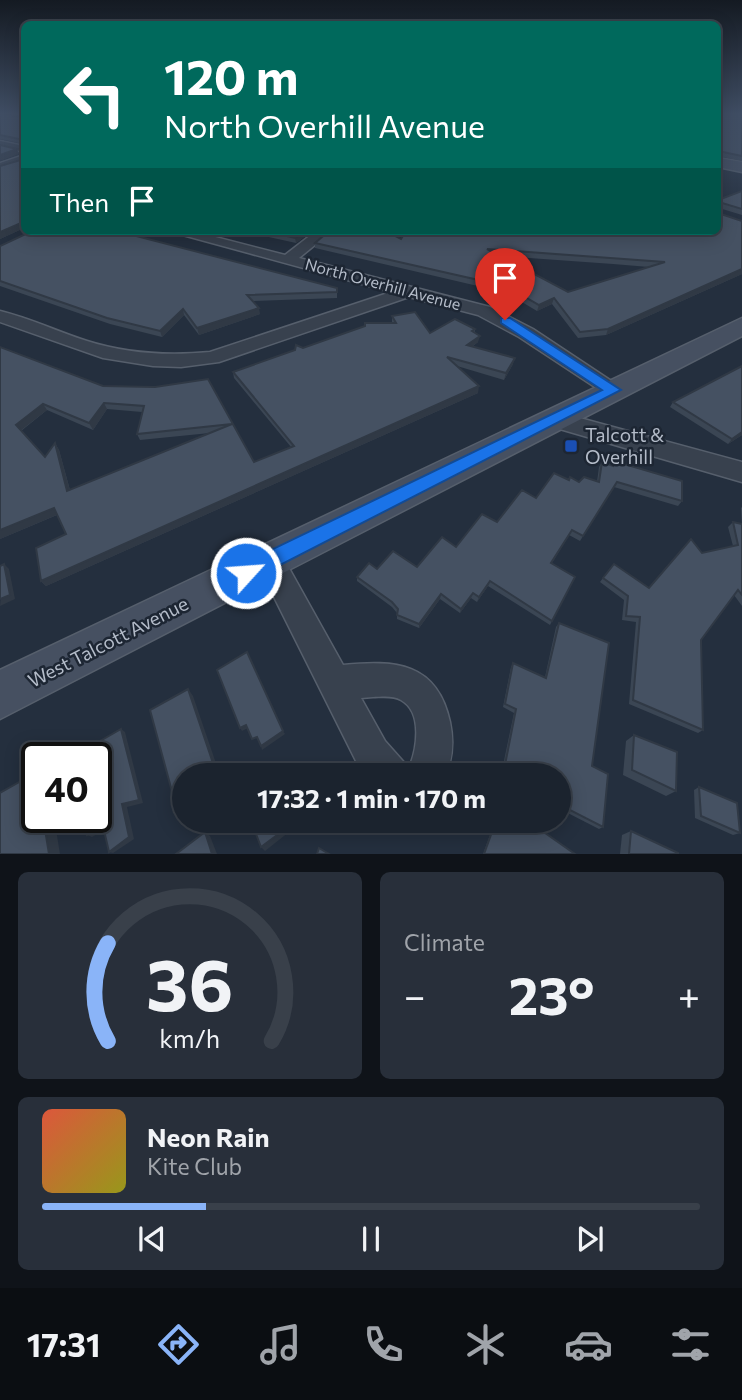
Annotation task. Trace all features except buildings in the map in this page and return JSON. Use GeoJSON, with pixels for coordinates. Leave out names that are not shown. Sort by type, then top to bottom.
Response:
{"type":"FeatureCollection","features":[{"type":"Feature","properties":{"kind":"street"},"geometry":{"type":"LineString","coordinates":[[0,167],[21,159]]}},
{"type":"Feature","properties":{"kind":"street"},"geometry":{"type":"LineString","coordinates":[[721,164],[742,167]]}},
{"type":"Feature","properties":{"kind":"street","name":"North Overhill Avenue"},"geometry":{"type":"LineString","coordinates":[[191,235],[484,311],[505,320],[614,390]]}},
{"type":"Feature","properties":{"kind":"street"},"geometry":{"type":"LineString","coordinates":[[289,259],[320,235]]}},
{"type":"Feature","properties":{"kind":"street"},"geometry":{"type":"LineString","coordinates":[[0,316],[108,355],[155,363],[178,362],[212,358],[410,291]]}},
{"type":"Feature","properties":{"kind":"street","name":"West Talcott Avenue"},"geometry":{"type":"LineString","coordinates":[[0,695],[742,326]]}},
{"type":"Feature","properties":{"kind":"street"},"geometry":{"type":"LineString","coordinates":[[554,419],[742,472]]}},
{"type":"Feature","properties":{"kind":"street"},"geometry":{"type":"LineString","coordinates":[[270,561],[337,683],[372,754],[381,763]]}},
{"type":"Feature","properties":{"kind":"street"},"geometry":{"type":"LineString","coordinates":[[337,683],[376,679],[401,681],[415,687],[432,710],[435,747],[432,763]]}},
{"type":"Feature","properties":{"kind":"place","name":"Talcott & Overhill"},"geometry":{"type":"Point","coordinates":[571,446]}},
{"type":"Feature","properties":{"kind":"route"},"geometry":{"type":"LineString","coordinates":[[246,573],[614,390],[505,320]]}}]}
